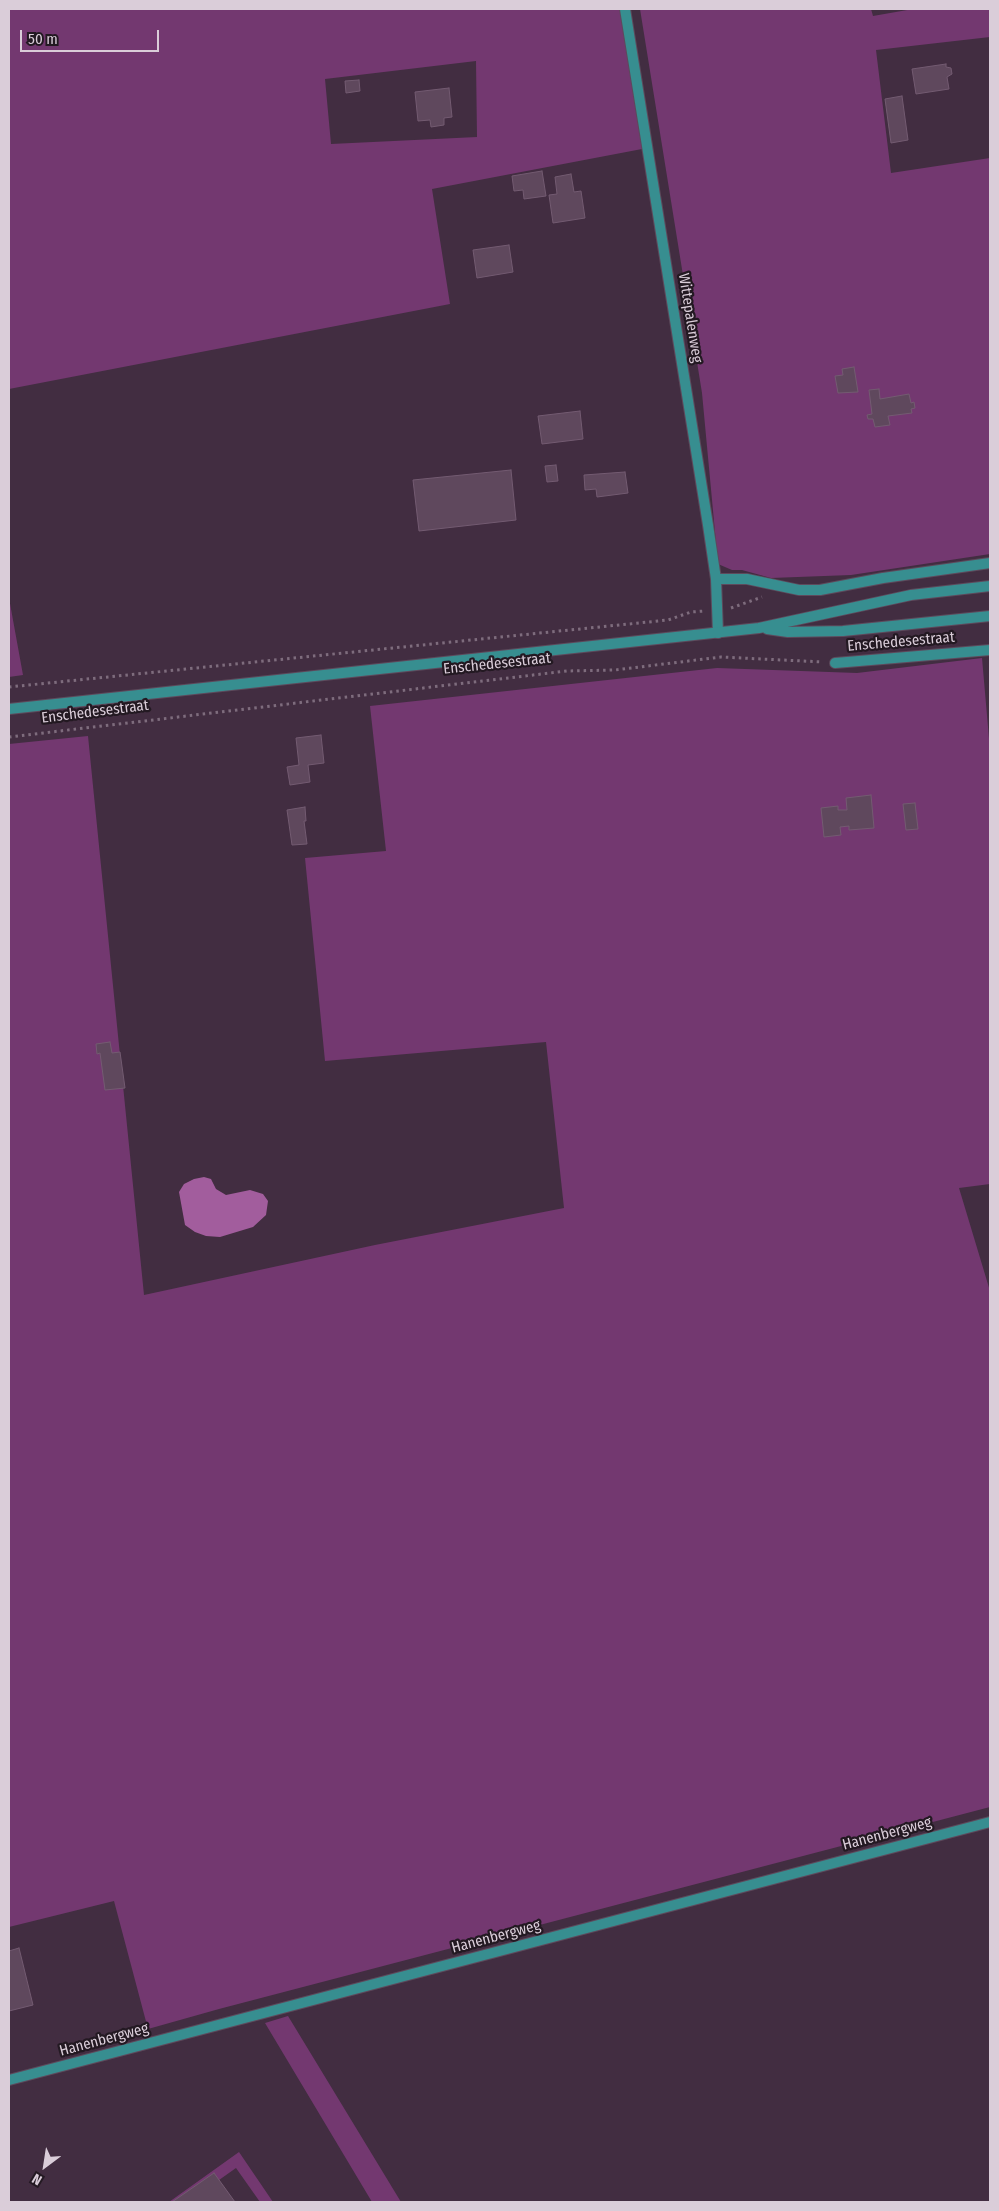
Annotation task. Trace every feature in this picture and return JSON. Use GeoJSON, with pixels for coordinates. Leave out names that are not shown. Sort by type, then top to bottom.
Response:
{"type":"FeatureCollection","features":[{"type":"Feature","properties":{"kind":"street","name":"Wittepalenweg"},"geometry":{"type":"LineString","coordinates":[[625,9],[716,579],[718,633]]}},
{"type":"Feature","properties":{"kind":"street"},"geometry":{"type":"LineString","coordinates":[[716,579],[747,579],[799,590],[820,590],[883,578],[990,563]]}},
{"type":"Feature","properties":{"kind":"street","name":"Enschedesestraat"},"geometry":{"type":"LineString","coordinates":[[9,709],[758,628],[911,595],[990,586]]}},
{"type":"Feature","properties":{"kind":"street","name":"Enschedesestraat"},"geometry":{"type":"LineString","coordinates":[[758,628],[788,632],[843,631],[990,616]]}},
{"type":"Feature","properties":{"kind":"street","name":"Enschedesestraat"},"geometry":{"type":"LineString","coordinates":[[835,662],[990,650]]}},
{"type":"Feature","properties":{"kind":"street","name":"Hanenbergweg"},"geometry":{"type":"LineString","coordinates":[[9,2080],[990,1822]]}},
{"type":"Feature","properties":{"kind":"path","name":"Enschedesestraat"},"geometry":{"type":"LineString","coordinates":[[9,686],[668,620],[691,612],[717,610],[747,604],[768,595],[776,586]]}},
{"type":"Feature","properties":{"kind":"path","name":"Enschedesestraat"},"geometry":{"type":"LineString","coordinates":[[9,737],[517,676],[615,670],[721,657],[835,662]]}},
{"type":"Feature","properties":{"kind":"shaded area"},"geometry":{"type":"Polygon","coordinates":[[[9,9],[620,9],[642,149],[432,189],[450,304],[9,389],[9,9]],[[476,61],[325,79],[331,144],[477,137],[476,61]]]}},
{"type":"Feature","properties":{"kind":"shaded area"},"geometry":{"type":"Polygon","coordinates":[[[640,9],[871,9],[873,16],[913,9],[990,9],[990,37],[876,50],[891,173],[990,158],[990,554],[851,575],[771,578],[742,570],[732,570],[718,564],[702,393],[640,9]]]}},
{"type":"Feature","properties":{"kind":"shaded area"},"geometry":{"type":"Polygon","coordinates":[[[9,598],[23,675],[9,677],[9,598]]]}},
{"type":"Feature","properties":{"kind":"shaded area"},"geometry":{"type":"Polygon","coordinates":[[[982,658],[990,750],[990,1184],[959,1188],[990,1291],[990,1807],[148,2029],[114,1901],[9,1927],[9,744],[88,736],[144,1295],[375,1245],[564,1208],[546,1042],[325,1061],[305,858],[386,851],[370,706],[717,668],[857,673],[982,658]]]}},
{"type":"Feature","properties":{"kind":"shaded area"},"geometry":{"type":"Polygon","coordinates":[[[204,1177],[211,1179],[216,1189],[226,1195],[250,1190],[263,1194],[268,1201],[266,1215],[253,1227],[220,1237],[206,1236],[195,1232],[185,1225],[179,1192],[184,1184],[204,1177]]]}},
{"type":"Feature","properties":{"kind":"shaded area"},"geometry":{"type":"Polygon","coordinates":[[[288,2016],[401,2202],[372,2202],[265,2023],[288,2016]]]}},
{"type":"Feature","properties":{"kind":"shaded area"},"geometry":{"type":"Polygon","coordinates":[[[239,2152],[273,2202],[260,2202],[236,2168],[188,2202],[169,2202],[239,2152]]]}},
{"type":"Feature","properties":{"kind":"building"},"geometry":{"type":"Polygon","coordinates":[[[946,64],[946,67],[951,68],[952,74],[947,77],[949,89],[916,94],[912,69],[946,64]]]}},
{"type":"Feature","properties":{"kind":"building"},"geometry":{"type":"Polygon","coordinates":[[[359,80],[360,91],[346,93],[345,81],[359,80]]]}},
{"type":"Feature","properties":{"kind":"building"},"geometry":{"type":"Polygon","coordinates":[[[449,88],[452,117],[444,118],[444,125],[431,127],[430,120],[418,121],[415,92],[449,88]]]}},
{"type":"Feature","properties":{"kind":"building"},"geometry":{"type":"Polygon","coordinates":[[[902,96],[908,140],[891,143],[885,99],[902,96]]]}},
{"type":"Feature","properties":{"kind":"building"},"geometry":{"type":"Polygon","coordinates":[[[542,171],[546,196],[524,199],[523,190],[514,191],[512,176],[542,171]]]}},
{"type":"Feature","properties":{"kind":"building"},"geometry":{"type":"Polygon","coordinates":[[[571,174],[574,192],[581,191],[585,218],[553,223],[549,195],[557,194],[555,177],[571,174]]]}},
{"type":"Feature","properties":{"kind":"building"},"geometry":{"type":"Polygon","coordinates":[[[509,245],[513,272],[477,278],[473,250],[509,245]]]}},
{"type":"Feature","properties":{"kind":"building"},"geometry":{"type":"Polygon","coordinates":[[[854,367],[858,392],[838,393],[835,376],[843,375],[842,369],[854,367]]]}},
{"type":"Feature","properties":{"kind":"building"},"geometry":{"type":"Polygon","coordinates":[[[879,389],[880,399],[909,394],[911,403],[914,402],[915,408],[911,409],[912,413],[888,416],[890,425],[875,427],[873,419],[868,419],[867,415],[872,414],[869,390],[879,389]]]}},
{"type":"Feature","properties":{"kind":"building"},"geometry":{"type":"Polygon","coordinates":[[[580,411],[583,439],[542,444],[538,416],[580,411]]]}},
{"type":"Feature","properties":{"kind":"building"},"geometry":{"type":"Polygon","coordinates":[[[556,465],[558,481],[547,482],[545,466],[556,465]]]}},
{"type":"Feature","properties":{"kind":"building"},"geometry":{"type":"Polygon","coordinates":[[[511,470],[516,520],[419,531],[413,480],[511,470]]]}},
{"type":"Feature","properties":{"kind":"building"},"geometry":{"type":"Polygon","coordinates":[[[625,472],[628,493],[597,497],[596,489],[585,490],[584,475],[625,472]]]}},
{"type":"Feature","properties":{"kind":"building"},"geometry":{"type":"Polygon","coordinates":[[[321,735],[324,763],[308,765],[310,782],[290,785],[287,767],[299,765],[296,738],[321,735]]]}},
{"type":"Feature","properties":{"kind":"building"},"geometry":{"type":"Polygon","coordinates":[[[871,795],[874,828],[849,830],[849,826],[840,827],[841,835],[824,837],[821,808],[838,806],[838,810],[847,810],[846,798],[871,795]]]}},
{"type":"Feature","properties":{"kind":"building"},"geometry":{"type":"Polygon","coordinates":[[[915,803],[918,829],[906,830],[903,804],[915,803]]]}},
{"type":"Feature","properties":{"kind":"building"},"geometry":{"type":"Polygon","coordinates":[[[305,807],[306,821],[304,821],[307,844],[292,845],[287,810],[305,807]]]}},
{"type":"Feature","properties":{"kind":"building"},"geometry":{"type":"Polygon","coordinates":[[[110,1042],[112,1053],[120,1052],[125,1088],[105,1090],[100,1053],[97,1054],[96,1044],[110,1042]]]}},
{"type":"Feature","properties":{"kind":"building"},"geometry":{"type":"Polygon","coordinates":[[[19,1948],[33,2005],[9,2011],[9,1951],[19,1948]]]}},
{"type":"Feature","properties":{"kind":"building"},"geometry":{"type":"Polygon","coordinates":[[[214,2173],[235,2202],[172,2202],[214,2173]]]}}]}
